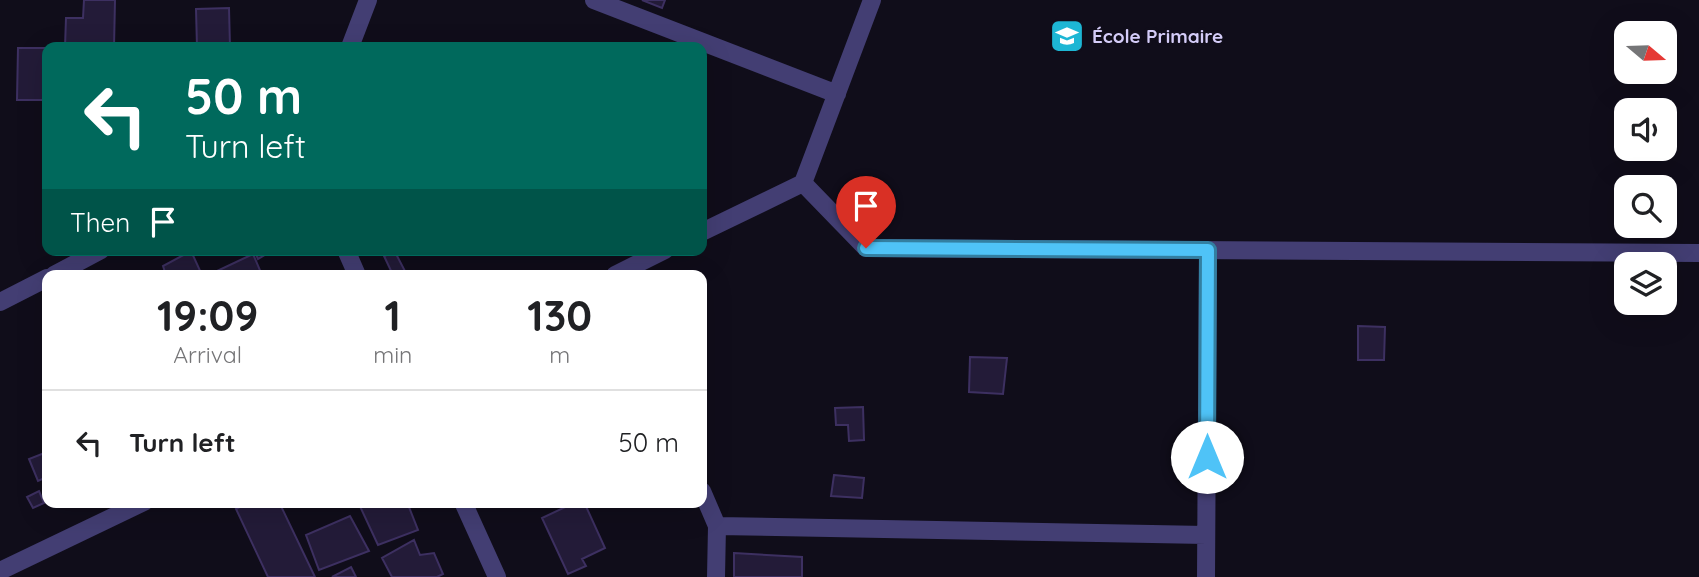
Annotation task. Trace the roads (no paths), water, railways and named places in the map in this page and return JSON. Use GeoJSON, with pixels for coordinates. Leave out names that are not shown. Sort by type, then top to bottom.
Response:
{"type":"FeatureCollection","features":[{"type":"Feature","properties":{"kind":"street"},"geometry":{"type":"LineString","coordinates":[[352,42],[368,0]]}},
{"type":"Feature","properties":{"kind":"street"},"geometry":{"type":"LineString","coordinates":[[594,0],[703,42]]}},
{"type":"Feature","properties":{"kind":"street"},"geometry":{"type":"LineString","coordinates":[[707,230],[803,183],[872,0]]}},
{"type":"Feature","properties":{"kind":"street"},"geometry":{"type":"LineString","coordinates":[[707,44],[837,94]]}},
{"type":"Feature","properties":{"kind":"street"},"geometry":{"type":"LineString","coordinates":[[803,183],[866,248],[1699,254]]}},
{"type":"Feature","properties":{"kind":"street"},"geometry":{"type":"LineString","coordinates":[[1206,577],[1208,250]]}},
{"type":"Feature","properties":{"kind":"street"},"geometry":{"type":"LineString","coordinates":[[63,270],[90,256]]}},
{"type":"Feature","properties":{"kind":"street"},"geometry":{"type":"LineString","coordinates":[[625,270],[653,256]]}},
{"type":"Feature","properties":{"kind":"street"},"geometry":{"type":"LineString","coordinates":[[0,302],[42,281]]}},
{"type":"Feature","properties":{"kind":"street"},"geometry":{"type":"LineString","coordinates":[[707,503],[717,526],[716,577]]}},
{"type":"Feature","properties":{"kind":"street"},"geometry":{"type":"LineString","coordinates":[[0,572],[132,508]]}},
{"type":"Feature","properties":{"kind":"street"},"geometry":{"type":"LineString","coordinates":[[466,508],[497,577]]}},
{"type":"Feature","properties":{"kind":"street"},"geometry":{"type":"LineString","coordinates":[[717,526],[1206,535]]}},
{"type":"Feature","properties":{"kind":"place","name":"École Primaire"},"geometry":{"type":"Point","coordinates":[1067,36]}}]}
